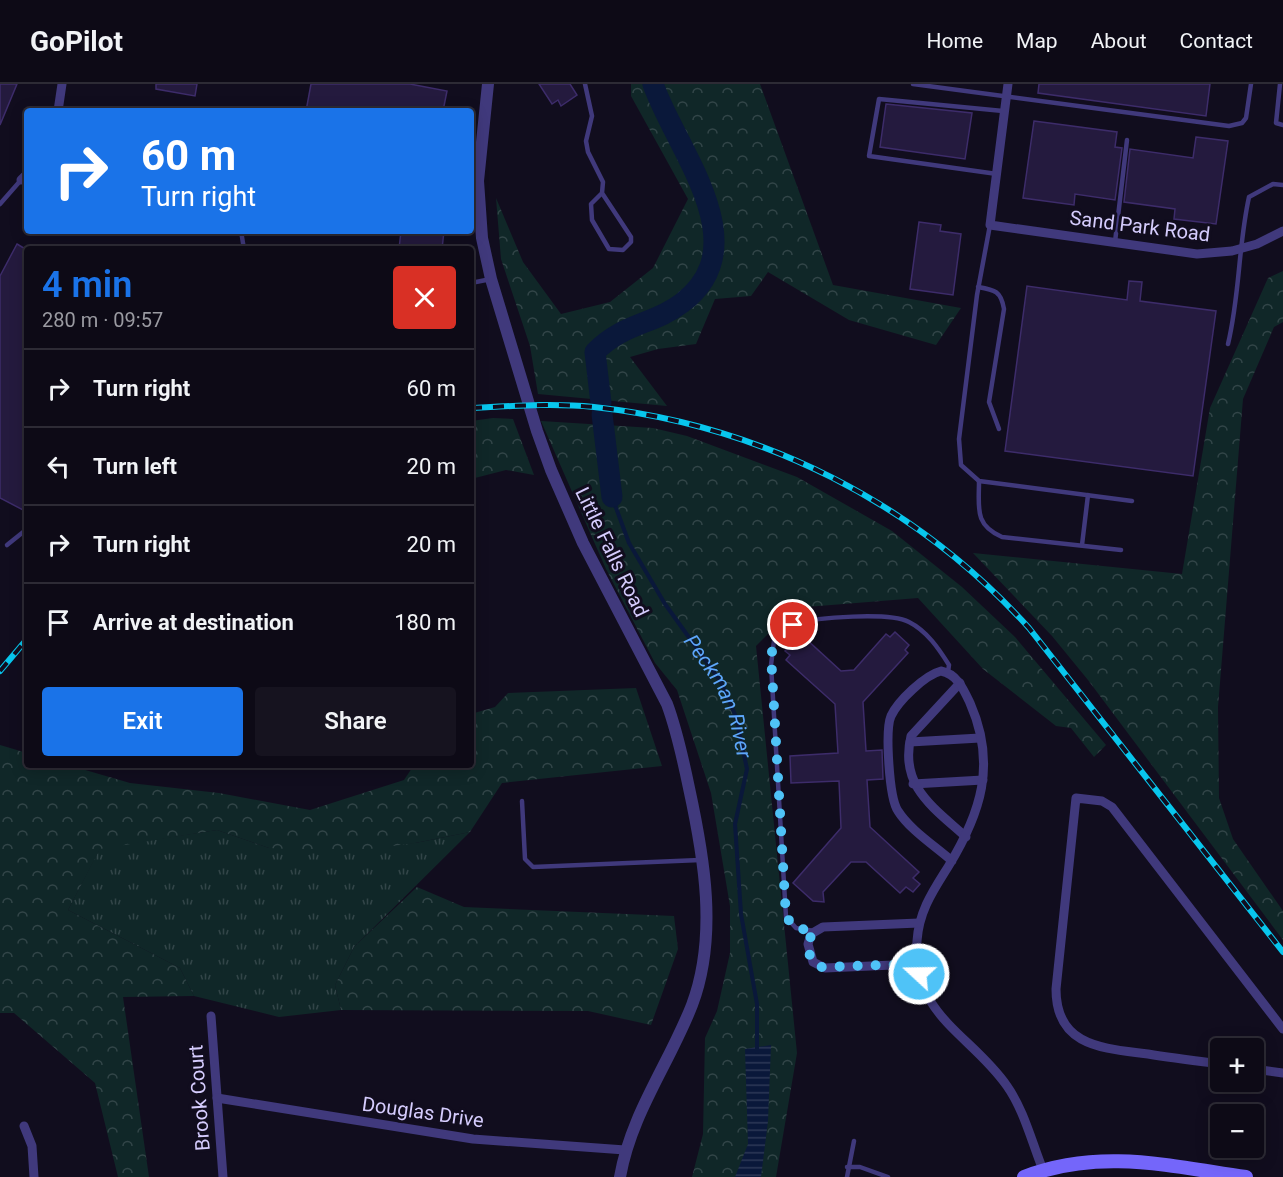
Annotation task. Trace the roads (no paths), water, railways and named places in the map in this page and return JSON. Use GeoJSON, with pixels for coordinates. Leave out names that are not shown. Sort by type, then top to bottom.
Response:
{"type":"FeatureCollection","features":[{"type":"Feature","properties":{"kind":"main road"},"geometry":{"type":"LineString","coordinates":[[1024,1177],[1043,1170],[1084,1161],[1114,1160],[1246,1177]]}},
{"type":"Feature","properties":{"kind":"street"},"geometry":{"type":"LineString","coordinates":[[60,108],[62,84]]}},
{"type":"Feature","properties":{"kind":"street","name":"Little Falls Road"},"geometry":{"type":"LineString","coordinates":[[488,84],[478,188],[482,238],[490,279],[551,470],[583,543],[667,704],[676,729],[703,860],[706,901],[702,965],[693,1002],[639,1111],[625,1150],[620,1177]]}},
{"type":"Feature","properties":{"kind":"street"},"geometry":{"type":"LineString","coordinates":[[990,225],[1008,84]]}},
{"type":"Feature","properties":{"kind":"street","name":"Sand Park Road"},"geometry":{"type":"LineString","coordinates":[[990,225],[1197,254],[1257,244],[1283,231]]}},
{"type":"Feature","properties":{"kind":"street"},"geometry":{"type":"LineString","coordinates":[[952,861],[903,818],[894,805],[889,735],[894,712],[925,677],[941,671],[948,672],[960,684],[973,711],[980,738],[983,780],[978,806],[966,837],[952,861],[927,900],[919,923],[916,964],[927,995],[939,1015],[1009,1089],[1043,1170]]}},
{"type":"Feature","properties":{"kind":"street"},"geometry":{"type":"LineString","coordinates":[[960,684],[923,720],[910,742],[913,783],[920,795],[966,837]]}},
{"type":"Feature","properties":{"kind":"street"},"geometry":{"type":"LineString","coordinates":[[910,742],[980,738]]}},
{"type":"Feature","properties":{"kind":"street"},"geometry":{"type":"LineString","coordinates":[[913,783],[983,780]]}},
{"type":"Feature","properties":{"kind":"street"},"geometry":{"type":"LineString","coordinates":[[1210,1062],[1099,1047],[1077,1037],[1060,1016],[1056,989],[1076,798],[1102,801],[1112,807],[1283,1029]]}},
{"type":"Feature","properties":{"kind":"street"},"geometry":{"type":"LineString","coordinates":[[916,964],[820,967],[810,956],[808,944],[814,931],[834,926],[919,923]]}},
{"type":"Feature","properties":{"kind":"street","name":"Brook Court"},"geometry":{"type":"LineString","coordinates":[[211,1017],[223,1177]]}},
{"type":"Feature","properties":{"kind":"street"},"geometry":{"type":"LineString","coordinates":[[1264,1070],[1283,1073]]}},
{"type":"Feature","properties":{"kind":"street","name":"Douglas Drive"},"geometry":{"type":"LineString","coordinates":[[217,1098],[473,1139],[625,1150]]}},
{"type":"Feature","properties":{"kind":"street"},"geometry":{"type":"LineString","coordinates":[[24,1126],[32,1146],[34,1177]]}},
{"type":"Feature","properties":{"kind":"lane"},"geometry":{"type":"LineString","coordinates":[[585,84],[592,116],[586,141],[588,152],[603,182],[602,193],[632,237],[631,242],[623,250],[609,249],[592,220],[591,204],[602,193]]}},
{"type":"Feature","properties":{"kind":"lane"},"geometry":{"type":"LineString","coordinates":[[913,84],[1229,126],[1242,123],[1246,118],[1251,84]]}},
{"type":"Feature","properties":{"kind":"lane"},"geometry":{"type":"LineString","coordinates":[[1280,84],[1276,123],[1283,125]]}},
{"type":"Feature","properties":{"kind":"lane"},"geometry":{"type":"LineString","coordinates":[[997,174],[869,156],[879,99],[1005,111]]}},
{"type":"Feature","properties":{"kind":"lane"},"geometry":{"type":"LineString","coordinates":[[1115,242],[1127,140]]}},
{"type":"Feature","properties":{"kind":"lane"},"geometry":{"type":"LineString","coordinates":[[0,204],[24,177]]}},
{"type":"Feature","properties":{"kind":"lane"},"geometry":{"type":"LineString","coordinates":[[1228,344],[1237,306],[1240,248],[1249,198],[1273,184],[1283,185]]}},
{"type":"Feature","properties":{"kind":"lane"},"geometry":{"type":"LineString","coordinates":[[990,225],[978,287],[959,454],[961,465],[979,481],[1132,501]]}},
{"type":"Feature","properties":{"kind":"lane"},"geometry":{"type":"LineString","coordinates":[[474,282],[490,279]]}},
{"type":"Feature","properties":{"kind":"lane"},"geometry":{"type":"LineString","coordinates":[[978,287],[998,291],[1002,295],[1004,309],[989,402],[999,429]]}},
{"type":"Feature","properties":{"kind":"lane"},"geometry":{"type":"LineString","coordinates":[[979,481],[982,524],[990,532],[1002,537],[1121,550]]}},
{"type":"Feature","properties":{"kind":"lane"},"geometry":{"type":"LineString","coordinates":[[1082,545],[1088,495]]}},
{"type":"Feature","properties":{"kind":"lane"},"geometry":{"type":"LineString","coordinates":[[7,545],[24,531]]}},
{"type":"Feature","properties":{"kind":"lane"},"geometry":{"type":"LineString","coordinates":[[814,931],[796,928],[786,917],[771,665],[774,641],[787,628],[806,622],[899,618],[919,628],[931,640],[949,665],[948,672]]}},
{"type":"Feature","properties":{"kind":"lane"},"geometry":{"type":"LineString","coordinates":[[522,801],[525,860],[533,867],[703,860]]}},
{"type":"Feature","properties":{"kind":"lane"},"geometry":{"type":"LineString","coordinates":[[847,1177],[847,1167],[854,1141]]}},
{"type":"Feature","properties":{"kind":"lane"},"geometry":{"type":"LineString","coordinates":[[847,1167],[860,1167],[888,1177]]}},
{"type":"Feature","properties":{"kind":"water"},"geometry":{"type":"Polygon","coordinates":[[[771,1045],[768,1121],[761,1177],[735,1177],[748,1144],[745,1049],[771,1045]]]}},
{"type":"Feature","properties":{"kind":"waterway","name":"Peckman River"},"geometry":{"type":"LineString","coordinates":[[601,403],[595,352],[616,335],[660,316],[682,303],[704,280],[713,254],[713,226],[705,196],[653,84]]}},
{"type":"Feature","properties":{"kind":"waterway","name":"Peckman River"},"geometry":{"type":"LineString","coordinates":[[602,414],[612,497]]}},
{"type":"Feature","properties":{"kind":"waterway","name":"Peckman River"},"geometry":{"type":"LineString","coordinates":[[612,497],[629,543],[665,604],[721,682],[736,717],[747,769],[735,824],[741,914],[757,1004],[757,1052]]}},
{"type":"Feature","properties":{"kind":"railway"},"geometry":{"type":"LineString","coordinates":[[474,408],[532,405],[579,406],[656,417],[717,432],[775,452],[832,477],[886,508],[937,543],[985,583],[1029,628],[1283,952]]}},
{"type":"Feature","properties":{"kind":"railway"},"geometry":{"type":"LineString","coordinates":[[0,671],[24,643]]}}]}
